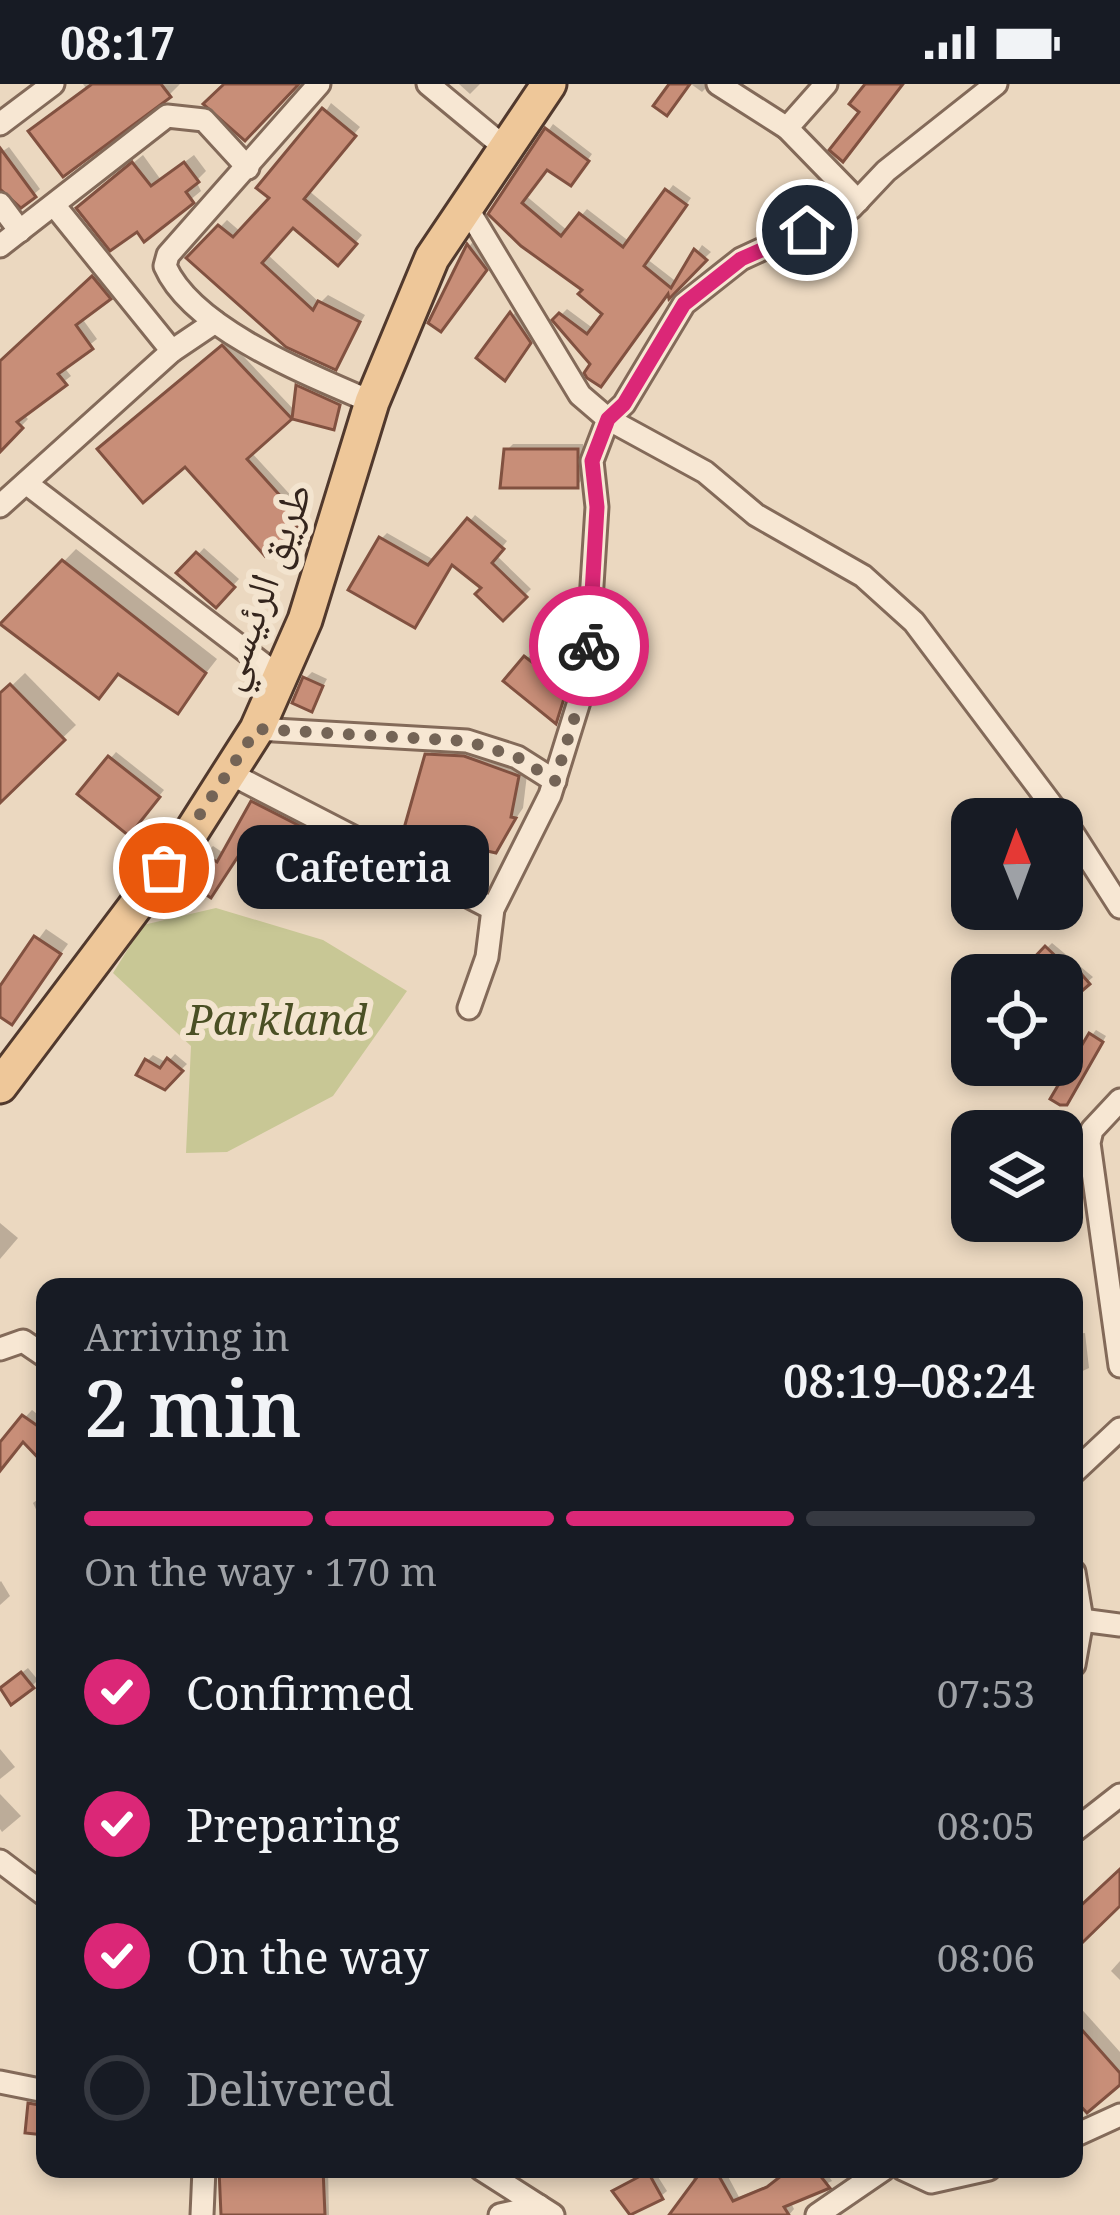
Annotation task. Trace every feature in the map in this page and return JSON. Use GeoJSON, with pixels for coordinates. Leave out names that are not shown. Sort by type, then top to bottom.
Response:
{"type":"FeatureCollection","features":[{"type":"Feature","properties":{"kind":"main road","name":"طريق الرئيسي"},"geometry":{"type":"LineString","coordinates":[[0,1086],[257,729],[305,620],[372,402],[432,258],[464,203],[549,84]]}},
{"type":"Feature","properties":{"kind":"street"},"geometry":{"type":"LineString","coordinates":[[0,124],[53,84]]}},
{"type":"Feature","properties":{"kind":"street"},"geometry":{"type":"LineString","coordinates":[[320,84],[168,255],[165,266],[215,322],[296,369],[372,402]]}},
{"type":"Feature","properties":{"kind":"street"},"geometry":{"type":"LineString","coordinates":[[428,84],[504,147]]}},
{"type":"Feature","properties":{"kind":"street"},"geometry":{"type":"LineString","coordinates":[[718,84],[787,128],[858,201]]}},
{"type":"Feature","properties":{"kind":"street"},"geometry":{"type":"LineString","coordinates":[[787,128],[826,84]]}},
{"type":"Feature","properties":{"kind":"street"},"geometry":{"type":"LineString","coordinates":[[470,1008],[488,957],[493,909],[555,781],[586,680],[597,507],[592,461],[608,419],[624,404],[684,304],[741,259],[829,221],[858,201],[918,144],[996,84]]}},
{"type":"Feature","properties":{"kind":"street"},"geometry":{"type":"LineString","coordinates":[[0,246],[167,116],[204,120],[248,168]]}},
{"type":"Feature","properties":{"kind":"street"},"geometry":{"type":"LineString","coordinates":[[464,203],[580,395],[608,419],[705,472],[756,515],[862,576],[914,622],[1072,832],[1120,908]]}},
{"type":"Feature","properties":{"kind":"street"},"geometry":{"type":"LineString","coordinates":[[0,204],[20,231]]}},
{"type":"Feature","properties":{"kind":"street"},"geometry":{"type":"LineString","coordinates":[[54,205],[172,351]]}},
{"type":"Feature","properties":{"kind":"street"},"geometry":{"type":"LineString","coordinates":[[0,506],[172,351],[215,322]]}},
{"type":"Feature","properties":{"kind":"street"},"geometry":{"type":"LineString","coordinates":[[26,482],[280,676]]}},
{"type":"Feature","properties":{"kind":"street"},"geometry":{"type":"LineString","coordinates":[[257,729],[467,741],[517,757],[555,781]]}},
{"type":"Feature","properties":{"kind":"street"},"geometry":{"type":"LineString","coordinates":[[229,773],[493,909]]}},
{"type":"Feature","properties":{"kind":"street"},"geometry":{"type":"LineString","coordinates":[[1120,1100],[1092,1130],[1089,1143],[1120,1366]]}},
{"type":"Feature","properties":{"kind":"street"},"geometry":{"type":"LineString","coordinates":[[0,1349],[23,1341],[36,1350]]}},
{"type":"Feature","properties":{"kind":"street"},"geometry":{"type":"LineString","coordinates":[[1083,1464],[1120,1429]]}},
{"type":"Feature","properties":{"kind":"street"},"geometry":{"type":"LineString","coordinates":[[1083,1621],[1120,1625]]}},
{"type":"Feature","properties":{"kind":"street"},"geometry":{"type":"LineString","coordinates":[[1083,1824],[1120,1795]]}},
{"type":"Feature","properties":{"kind":"street"},"geometry":{"type":"LineString","coordinates":[[0,1861],[36,1888]]}},
{"type":"Feature","properties":{"kind":"street"},"geometry":{"type":"LineString","coordinates":[[0,2082],[36,2089]]}},
{"type":"Feature","properties":{"kind":"street"},"geometry":{"type":"LineString","coordinates":[[1083,2132],[1120,2115]]}},
{"type":"Feature","properties":{"kind":"street"},"geometry":{"type":"LineString","coordinates":[[202,2215],[204,2178]]}},
{"type":"Feature","properties":{"kind":"street"},"geometry":{"type":"LineString","coordinates":[[495,2178],[546,2211]]}},
{"type":"Feature","properties":{"kind":"street"},"geometry":{"type":"LineString","coordinates":[[817,2215],[871,2178]]}},
{"type":"Feature","properties":{"kind":"street"},"geometry":{"type":"LineString","coordinates":[[500,2215],[546,2211]]}},
{"type":"Feature","properties":{"kind":"green space","name":"Parkland"},"geometry":{"type":"Polygon","coordinates":[[[216,908],[323,940],[407,991],[333,1096],[227,1152],[186,1153],[191,1046],[113,973],[143,925],[216,908]]]}},
{"type":"Feature","properties":{"kind":"building"},"geometry":{"type":"Polygon","coordinates":[[[92,84],[161,84],[171,97],[63,177],[28,131],[92,84]]]}},
{"type":"Feature","properties":{"kind":"building"},"geometry":{"type":"Polygon","coordinates":[[[224,84],[299,84],[245,141],[203,104],[224,84]]]}},
{"type":"Feature","properties":{"kind":"building"},"geometry":{"type":"Polygon","coordinates":[[[669,84],[690,84],[667,116],[653,106],[669,84]]]}},
{"type":"Feature","properties":{"kind":"building"},"geometry":{"type":"Polygon","coordinates":[[[865,84],[903,84],[843,162],[829,150],[859,112],[849,104],[865,84]]]}},
{"type":"Feature","properties":{"kind":"building"},"geometry":{"type":"Polygon","coordinates":[[[322,108],[356,136],[304,199],[357,244],[338,266],[293,228],[262,263],[313,310],[318,301],[360,322],[336,370],[286,347],[186,258],[218,225],[233,237],[269,198],[256,188],[322,108]]]}},
{"type":"Feature","properties":{"kind":"building"},"geometry":{"type":"Polygon","coordinates":[[[545,128],[589,161],[571,186],[547,170],[522,203],[561,236],[579,213],[623,247],[665,189],[687,205],[644,266],[671,288],[694,249],[707,260],[669,299],[668,294],[601,387],[587,378],[584,373],[590,364],[552,320],[559,313],[587,334],[602,314],[578,294],[582,290],[521,246],[488,214],[545,128]]]}},
{"type":"Feature","properties":{"kind":"building"},"geometry":{"type":"Polygon","coordinates":[[[0,148],[36,197],[21,208],[0,189],[0,148]]]}},
{"type":"Feature","properties":{"kind":"building"},"geometry":{"type":"Polygon","coordinates":[[[132,162],[151,186],[184,162],[199,182],[186,192],[194,203],[144,242],[137,232],[110,251],[76,208],[132,162]]]}},
{"type":"Feature","properties":{"kind":"building"},"geometry":{"type":"Polygon","coordinates":[[[467,244],[487,270],[441,332],[428,323],[467,244]]]}},
{"type":"Feature","properties":{"kind":"building"},"geometry":{"type":"Polygon","coordinates":[[[92,276],[111,299],[76,325],[93,349],[58,374],[67,385],[17,422],[23,428],[0,452],[0,361],[92,276]]]}},
{"type":"Feature","properties":{"kind":"building"},"geometry":{"type":"Polygon","coordinates":[[[510,312],[531,343],[505,381],[476,358],[510,312]]]}},
{"type":"Feature","properties":{"kind":"building"},"geometry":{"type":"Polygon","coordinates":[[[222,345],[292,419],[247,459],[303,521],[265,556],[185,467],[143,503],[97,449],[222,345]]]}},
{"type":"Feature","properties":{"kind":"building"},"geometry":{"type":"Polygon","coordinates":[[[296,385],[340,405],[334,430],[292,419],[296,385]]]}},
{"type":"Feature","properties":{"kind":"building"},"geometry":{"type":"Polygon","coordinates":[[[504,449],[578,449],[578,488],[500,488],[504,449]]]}},
{"type":"Feature","properties":{"kind":"building"},"geometry":{"type":"Polygon","coordinates":[[[467,518],[504,549],[492,563],[527,597],[503,621],[475,594],[481,588],[452,565],[415,628],[348,590],[379,537],[428,565],[467,518]]]}},
{"type":"Feature","properties":{"kind":"building"},"geometry":{"type":"Polygon","coordinates":[[[196,552],[235,587],[216,608],[176,573],[196,552]]]}},
{"type":"Feature","properties":{"kind":"building"},"geometry":{"type":"Polygon","coordinates":[[[62,560],[206,673],[178,714],[118,674],[99,699],[0,624],[62,560]]]}},
{"type":"Feature","properties":{"kind":"building"},"geometry":{"type":"Polygon","coordinates":[[[524,656],[567,689],[556,724],[503,681],[524,656]]]}},
{"type":"Feature","properties":{"kind":"building"},"geometry":{"type":"Polygon","coordinates":[[[303,677],[323,686],[312,712],[292,703],[303,677]]]}},
{"type":"Feature","properties":{"kind":"building"},"geometry":{"type":"Polygon","coordinates":[[[10,684],[65,740],[0,803],[0,693],[10,684]]]}},
{"type":"Feature","properties":{"kind":"building"},"geometry":{"type":"Polygon","coordinates":[[[425,754],[464,756],[519,776],[511,817],[516,818],[496,853],[403,832],[425,754]]]}},
{"type":"Feature","properties":{"kind":"building"},"geometry":{"type":"Polygon","coordinates":[[[108,756],[160,797],[129,836],[77,794],[108,756]]]}},
{"type":"Feature","properties":{"kind":"building"},"geometry":{"type":"Polygon","coordinates":[[[251,801],[339,846],[322,889],[293,867],[286,880],[239,855],[211,898],[182,879],[202,853],[217,862],[251,801]]]}},
{"type":"Feature","properties":{"kind":"building"},"geometry":{"type":"Polygon","coordinates":[[[34,936],[61,954],[12,1025],[0,1017],[0,986],[34,936]]]}},
{"type":"Feature","properties":{"kind":"building"},"geometry":{"type":"Polygon","coordinates":[[[1089,1033],[1103,1042],[1083,1077],[1083,1043],[1089,1033]]]}},
{"type":"Feature","properties":{"kind":"building"},"geometry":{"type":"Polygon","coordinates":[[[167,1058],[183,1071],[165,1090],[136,1075],[145,1059],[160,1068],[167,1058]]]}},
{"type":"Feature","properties":{"kind":"building"},"geometry":{"type":"Polygon","coordinates":[[[1058,1086],[1078,1086],[1067,1105],[1050,1099],[1058,1086]]]}},
{"type":"Feature","properties":{"kind":"building"},"geometry":{"type":"Polygon","coordinates":[[[22,1415],[36,1425],[36,1456],[23,1442],[0,1471],[0,1442],[22,1415]]]}},
{"type":"Feature","properties":{"kind":"building"},"geometry":{"type":"Polygon","coordinates":[[[21,1672],[34,1688],[11,1705],[0,1688],[21,1672]]]}},
{"type":"Feature","properties":{"kind":"building"},"geometry":{"type":"Polygon","coordinates":[[[1120,1869],[1120,1906],[1083,1942],[1083,1904],[1120,1869]]]}},
{"type":"Feature","properties":{"kind":"building"},"geometry":{"type":"Polygon","coordinates":[[[1083,2031],[1120,2073],[1120,2085],[1087,2113],[1083,2109],[1083,2031]]]}},
{"type":"Feature","properties":{"kind":"building"},"geometry":{"type":"Polygon","coordinates":[[[28,2103],[36,2104],[36,2134],[25,2133],[28,2103]]]}},
{"type":"Feature","properties":{"kind":"building"},"geometry":{"type":"Polygon","coordinates":[[[219,2178],[323,2178],[325,2215],[221,2215],[219,2178]]]}},
{"type":"Feature","properties":{"kind":"building"},"geometry":{"type":"Polygon","coordinates":[[[637,2178],[651,2178],[663,2199],[630,2215],[612,2191],[637,2178]]]}},
{"type":"Feature","properties":{"kind":"building"},"geometry":{"type":"Polygon","coordinates":[[[696,2178],[720,2178],[733,2201],[778,2178],[822,2178],[830,2188],[784,2207],[789,2215],[669,2215],[696,2178]]]}},
{"type":"Feature","properties":{"kind":"way so far"},"geometry":{"type":"LineString","coordinates":[[164,868],[257,729],[467,741],[493,746],[555,781],[586,680],[589,646]]}},
{"type":"Feature","properties":{"kind":"place","name":"Cafeteria"},"geometry":{"type":"Point","coordinates":[164,868]}},
{"type":"Feature","properties":{"kind":"route"},"geometry":{"type":"LineString","coordinates":[[589,646],[597,507],[592,461],[608,419],[624,404],[684,304],[741,259],[807,230]]}}]}
